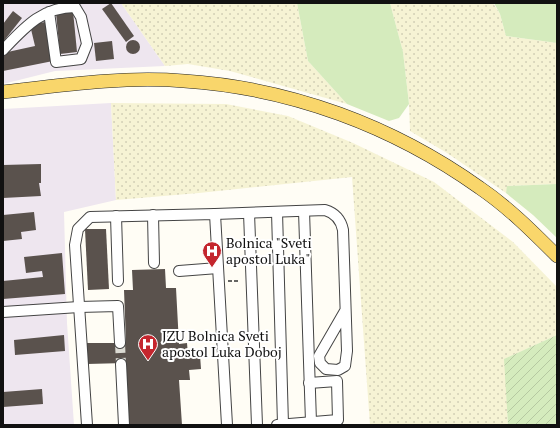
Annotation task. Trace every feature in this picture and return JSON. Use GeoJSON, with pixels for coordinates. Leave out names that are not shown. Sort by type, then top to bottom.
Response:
{"type":"FeatureCollection","features":[{"type":"Feature","properties":{"kind":"main road"},"geometry":{"type":"LineString","coordinates":[[3,92],[63,84],[123,80],[184,81],[246,88],[343,114],[391,134],[433,157],[481,188],[521,220],[557,256]]}},
{"type":"Feature","properties":{"kind":"street"},"geometry":{"type":"LineString","coordinates":[[3,50],[27,25],[49,12],[68,7],[75,7],[81,17],[87,44],[81,59],[56,62],[49,12]]}},
{"type":"Feature","properties":{"kind":"street"},"geometry":{"type":"LineString","coordinates":[[304,211],[311,422]]}},
{"type":"Feature","properties":{"kind":"street"},"geometry":{"type":"LineString","coordinates":[[87,425],[75,246],[78,229],[90,217],[330,211],[342,225],[347,350],[345,366],[338,370],[326,369],[320,363],[319,356],[345,311]]}},
{"type":"Feature","properties":{"kind":"street"},"geometry":{"type":"LineString","coordinates":[[277,212],[280,425],[338,420],[337,381],[310,383]]}},
{"type":"Feature","properties":{"kind":"street"},"geometry":{"type":"LineString","coordinates":[[249,213],[257,425]]}},
{"type":"Feature","properties":{"kind":"street"},"geometry":{"type":"LineString","coordinates":[[215,214],[227,425]]}},
{"type":"Feature","properties":{"kind":"street"},"geometry":{"type":"LineString","coordinates":[[152,215],[154,263]]}},
{"type":"Feature","properties":{"kind":"street"},"geometry":{"type":"LineString","coordinates":[[116,216],[118,282]]}},
{"type":"Feature","properties":{"kind":"street"},"geometry":{"type":"LineString","coordinates":[[179,271],[218,268]]}},
{"type":"Feature","properties":{"kind":"street"},"geometry":{"type":"LineString","coordinates":[[3,312],[118,306],[120,343]]}},
{"type":"Feature","properties":{"kind":"street"},"geometry":{"type":"LineString","coordinates":[[121,364],[124,425]]}},
{"type":"Feature","properties":{"kind":"shaded area"},"geometry":{"type":"Polygon","coordinates":[[[3,3],[121,3],[165,66],[55,71],[3,84],[3,3]]]}},
{"type":"Feature","properties":{"kind":"shaded area"},"geometry":{"type":"Polygon","coordinates":[[[121,3],[297,3],[308,61],[347,104],[230,71],[188,64],[165,66],[121,3]]]}},
{"type":"Feature","properties":{"kind":"shaded area"},"geometry":{"type":"Polygon","coordinates":[[[390,3],[493,3],[500,14],[506,36],[557,43],[557,184],[508,186],[506,193],[447,153],[410,131],[409,104],[403,52],[390,3]]]}},
{"type":"Feature","properties":{"kind":"shaded area"},"geometry":{"type":"Polygon","coordinates":[[[111,103],[116,200],[64,212],[67,323],[74,425],[3,425],[3,109],[111,103]]]}},
{"type":"Feature","properties":{"kind":"shaded area"},"geometry":{"type":"Polygon","coordinates":[[[111,103],[226,104],[288,116],[353,143],[434,182],[513,242],[557,287],[557,335],[505,359],[508,425],[370,425],[352,177],[116,200],[111,103]]]}},
{"type":"Feature","properties":{"kind":"green space"},"geometry":{"type":"Polygon","coordinates":[[[297,3],[390,3],[403,52],[409,104],[399,118],[389,121],[347,104],[308,61],[297,3]]]}},
{"type":"Feature","properties":{"kind":"green space"},"geometry":{"type":"Polygon","coordinates":[[[494,3],[557,3],[557,43],[506,36],[500,14],[494,3]]]}},
{"type":"Feature","properties":{"kind":"green space"},"geometry":{"type":"Polygon","coordinates":[[[557,184],[557,238],[533,215],[506,193],[507,186],[557,184]]]}},
{"type":"Feature","properties":{"kind":"green space"},"geometry":{"type":"Polygon","coordinates":[[[557,335],[557,425],[508,425],[504,359],[557,335]]]}},
{"type":"Feature","properties":{"kind":"building"},"geometry":{"type":"Polygon","coordinates":[[[111,3],[134,36],[126,42],[102,9],[111,3]]]}},
{"type":"Feature","properties":{"kind":"building"},"geometry":{"type":"Polygon","coordinates":[[[13,11],[22,18],[3,42],[3,24],[13,11]]]}},
{"type":"Feature","properties":{"kind":"building"},"geometry":{"type":"Polygon","coordinates":[[[73,11],[77,52],[60,54],[56,13],[73,11]]]}},
{"type":"Feature","properties":{"kind":"building"},"geometry":{"type":"Polygon","coordinates":[[[45,22],[53,61],[3,71],[3,53],[35,46],[30,25],[45,22]]]}},
{"type":"Feature","properties":{"kind":"building"},"geometry":{"type":"Polygon","coordinates":[[[130,40],[136,40],[140,44],[140,50],[136,54],[130,54],[126,50],[126,44],[130,40]]]}},
{"type":"Feature","properties":{"kind":"building"},"geometry":{"type":"Polygon","coordinates":[[[112,41],[114,59],[96,61],[94,43],[112,41]]]}},
{"type":"Feature","properties":{"kind":"building"},"geometry":{"type":"Polygon","coordinates":[[[41,164],[41,183],[39,183],[41,196],[3,198],[3,165],[41,164]]]}},
{"type":"Feature","properties":{"kind":"building"},"geometry":{"type":"Polygon","coordinates":[[[34,212],[36,230],[21,232],[22,239],[3,241],[3,215],[34,212]]]}},
{"type":"Feature","properties":{"kind":"building"},"geometry":{"type":"Polygon","coordinates":[[[85,229],[106,229],[109,289],[88,290],[85,229]]]}},
{"type":"Feature","properties":{"kind":"building"},"geometry":{"type":"Polygon","coordinates":[[[62,253],[65,294],[3,299],[3,281],[43,277],[42,271],[26,273],[24,257],[62,253]]]}},
{"type":"Feature","properties":{"kind":"building"},"geometry":{"type":"Polygon","coordinates":[[[165,269],[166,288],[176,288],[179,344],[187,343],[188,355],[200,355],[201,369],[189,370],[190,380],[179,380],[182,425],[129,425],[125,363],[87,364],[87,343],[126,343],[124,290],[133,290],[132,270],[165,269]]]}},
{"type":"Feature","properties":{"kind":"building"},"geometry":{"type":"Polygon","coordinates":[[[64,335],[65,351],[15,355],[14,340],[64,335]]]}},
{"type":"Feature","properties":{"kind":"building"},"geometry":{"type":"Polygon","coordinates":[[[42,389],[43,404],[3,407],[3,392],[42,389]]]}},
{"type":"Feature","properties":{"kind":"tunnel"},"geometry":{"type":"LineString","coordinates":[[120,343],[121,364]]}},
{"type":"Feature","properties":{"kind":"place","name":"Bolnica \"Sveti apostol Luka\""},"geometry":{"type":"Point","coordinates":[212,268]}},
{"type":"Feature","properties":{"kind":"place","name":"JZU Bolnica Sveti apostol Luka Doboj"},"geometry":{"type":"Point","coordinates":[148,361]}}]}
